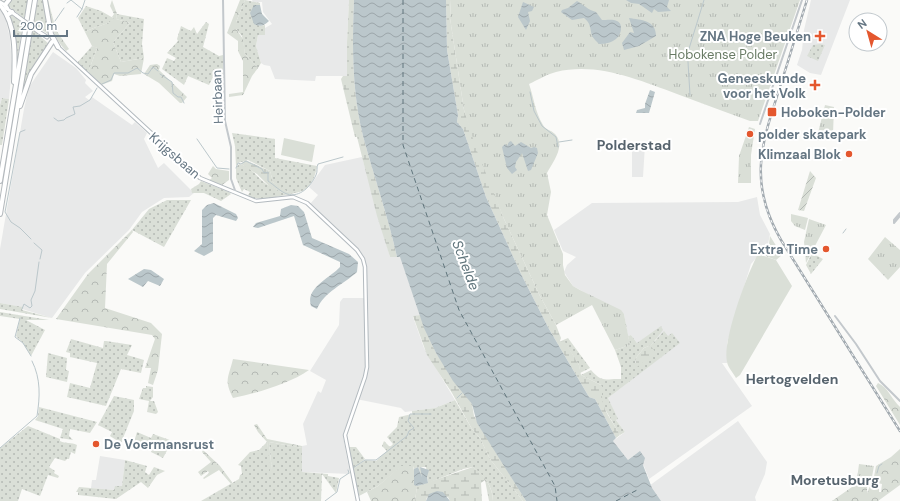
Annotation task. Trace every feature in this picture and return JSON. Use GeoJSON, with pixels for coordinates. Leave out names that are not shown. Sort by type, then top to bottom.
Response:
{"type":"FeatureCollection","features":[{"type":"Feature","properties":{"kind":"highway"},"geometry":{"type":"LineString","coordinates":[[9,0],[2,5],[7,16],[14,54],[13,100]]}},
{"type":"Feature","properties":{"kind":"highway"},"geometry":{"type":"LineString","coordinates":[[0,182],[30,0]]}},
{"type":"Feature","properties":{"kind":"highway"},"geometry":{"type":"LineString","coordinates":[[0,214],[35,0]]}},
{"type":"Feature","properties":{"kind":"highway"},"geometry":{"type":"LineString","coordinates":[[45,0],[51,34],[58,47]]}},
{"type":"Feature","properties":{"kind":"highway"},"geometry":{"type":"LineString","coordinates":[[7,16],[12,12]]}},
{"type":"Feature","properties":{"kind":"highway"},"geometry":{"type":"LineString","coordinates":[[46,37],[51,34]]}},
{"type":"Feature","properties":{"kind":"highway"},"geometry":{"type":"LineString","coordinates":[[14,125],[31,74],[52,42]]}},
{"type":"Feature","properties":{"kind":"main road","name":"Krijgsbaan"},"geometry":{"type":"LineString","coordinates":[[2,5],[58,47],[195,175],[256,201],[292,197],[307,203],[362,256],[365,267],[366,373],[345,434],[358,501]]}},
{"type":"Feature","properties":{"kind":"street","name":"Heirbaan"},"geometry":{"type":"LineString","coordinates":[[223,0],[225,121],[231,147],[231,179],[236,193]]}},
{"type":"Feature","properties":{"kind":"street"},"geometry":{"type":"LineString","coordinates":[[760,124],[802,0]]}},
{"type":"Feature","properties":{"kind":"street"},"geometry":{"type":"LineString","coordinates":[[900,213],[894,220],[894,223],[900,216]]}},
{"type":"Feature","properties":{"kind":"street"},"geometry":{"type":"LineString","coordinates":[[835,316],[856,344],[866,362],[880,381],[900,401]]}},
{"type":"Feature","properties":{"kind":"shaded area"},"geometry":{"type":"Polygon","coordinates":[[[252,0],[349,0],[347,76],[316,76],[315,81],[275,79],[270,66],[261,63],[256,46],[258,35],[265,35],[265,28],[272,24],[263,12],[262,2],[253,2],[252,0]]]}},
{"type":"Feature","properties":{"kind":"shaded area","name":"ZNA Hoge Beuken"},"geometry":{"type":"Polygon","coordinates":[[[811,0],[850,0],[821,75],[810,73],[797,65],[802,50],[804,30],[811,0]]]}},
{"type":"Feature","properties":{"kind":"shaded area"},"geometry":{"type":"Polygon","coordinates":[[[0,8],[4,13],[10,38],[12,66],[9,99],[2,98],[0,105],[0,8]]]}},
{"type":"Feature","properties":{"kind":"shaded area"},"geometry":{"type":"Polygon","coordinates":[[[53,52],[76,68],[86,80],[85,83],[93,91],[85,97],[89,100],[92,97],[132,125],[135,122],[147,133],[144,139],[158,168],[164,163],[194,193],[189,197],[164,198],[142,212],[129,230],[85,273],[52,318],[22,309],[22,307],[0,303],[0,249],[29,87],[53,52]]]}},
{"type":"Feature","properties":{"kind":"shaded area","name":"Polderstad"},"geometry":{"type":"Polygon","coordinates":[[[632,144],[645,145],[643,177],[632,177],[632,144]]]}},
{"type":"Feature","properties":{"kind":"shaded area"},"geometry":{"type":"Polygon","coordinates":[[[362,157],[390,257],[400,256],[420,315],[413,317],[424,348],[455,400],[435,408],[405,412],[401,408],[356,399],[343,436],[350,474],[302,472],[302,446],[307,445],[303,424],[318,391],[321,393],[326,380],[310,371],[339,325],[340,302],[343,298],[367,298],[366,263],[363,255],[310,204],[318,195],[309,187],[325,165],[362,157]]]}},
{"type":"Feature","properties":{"kind":"shaded area"},"geometry":{"type":"Polygon","coordinates":[[[757,197],[760,215],[770,234],[768,244],[751,264],[727,343],[727,363],[722,363],[752,406],[649,479],[644,466],[628,460],[613,441],[625,432],[616,420],[617,419],[608,398],[679,343],[667,336],[637,343],[631,335],[628,336],[624,314],[573,286],[564,272],[567,265],[576,257],[563,251],[554,230],[592,203],[738,202],[757,197]]]}},
{"type":"Feature","properties":{"kind":"shaded area"},"geometry":{"type":"Polygon","coordinates":[[[738,421],[767,462],[765,474],[755,497],[756,501],[659,501],[649,486],[738,421]]]}},
{"type":"Feature","properties":{"kind":"shaded area"},"geometry":{"type":"Polygon","coordinates":[[[100,456],[125,460],[122,486],[114,490],[91,488],[92,480],[96,480],[100,456]]]}},
{"type":"Feature","properties":{"kind":"green space"},"geometry":{"type":"Polygon","coordinates":[[[11,0],[28,0],[24,18],[8,6],[11,0]]]}},
{"type":"Feature","properties":{"kind":"green space"},"geometry":{"type":"Polygon","coordinates":[[[38,0],[43,0],[50,32],[48,34],[33,24],[38,0]]]}},
{"type":"Feature","properties":{"kind":"green space"},"geometry":{"type":"Polygon","coordinates":[[[46,0],[48,0],[56,30],[69,49],[66,51],[54,34],[48,14],[46,0]]]}},
{"type":"Feature","properties":{"kind":"green space"},"geometry":{"type":"Polygon","coordinates":[[[112,0],[117,14],[116,19],[130,23],[113,42],[121,62],[144,58],[141,74],[120,76],[114,74],[112,81],[101,85],[88,73],[97,48],[92,46],[85,32],[114,19],[112,17],[114,14],[110,6],[112,0]]]}},
{"type":"Feature","properties":{"kind":"green space"},"geometry":{"type":"Polygon","coordinates":[[[240,0],[245,0],[236,22],[236,29],[243,39],[245,54],[258,68],[252,76],[243,95],[229,97],[229,94],[243,92],[243,61],[238,51],[238,41],[227,33],[240,0]]]}},
{"type":"Feature","properties":{"kind":"green space"},"geometry":{"type":"Polygon","coordinates":[[[245,0],[260,3],[260,5],[254,5],[259,26],[265,25],[265,35],[258,35],[256,46],[261,63],[258,68],[245,54],[242,36],[236,29],[236,22],[245,0]]]}},
{"type":"Feature","properties":{"kind":"green space"},"geometry":{"type":"Polygon","coordinates":[[[349,0],[354,0],[354,68],[359,119],[397,257],[390,257],[377,216],[357,137],[355,137],[341,79],[343,76],[347,76],[349,0]]]}},
{"type":"Feature","properties":{"kind":"green space"},"geometry":{"type":"Polygon","coordinates":[[[446,0],[451,0],[450,18],[464,110],[504,219],[540,296],[556,325],[561,338],[560,341],[565,342],[579,365],[581,375],[601,385],[603,388],[602,401],[604,407],[620,435],[616,438],[595,399],[589,397],[549,329],[521,274],[486,197],[463,129],[457,122],[458,115],[447,50],[446,0]]]}},
{"type":"Feature","properties":{"kind":"green space","name":"Hobokense Polder"},"geometry":{"type":"Polygon","coordinates":[[[451,0],[800,0],[758,121],[750,121],[633,78],[602,71],[587,69],[556,72],[529,84],[540,120],[546,128],[555,134],[559,144],[559,149],[555,159],[547,173],[551,192],[547,215],[563,254],[565,275],[573,286],[621,310],[624,314],[630,345],[615,350],[592,305],[556,325],[540,296],[504,219],[477,151],[464,110],[450,18],[451,0]]]}},
{"type":"Feature","properties":{"kind":"green space"},"geometry":{"type":"Polygon","coordinates":[[[86,6],[101,11],[115,19],[85,32],[78,18],[86,6]]]}},
{"type":"Feature","properties":{"kind":"green space"},"geometry":{"type":"Polygon","coordinates":[[[10,14],[23,23],[15,72],[15,51],[8,19],[10,14]]]}},
{"type":"Feature","properties":{"kind":"green space"},"geometry":{"type":"Polygon","coordinates":[[[117,14],[144,19],[142,44],[144,58],[121,62],[113,42],[130,23],[116,19],[117,14]]]}},
{"type":"Feature","properties":{"kind":"green space"},"geometry":{"type":"Polygon","coordinates":[[[206,22],[209,24],[203,47],[219,56],[223,55],[223,82],[213,77],[209,85],[188,76],[184,85],[162,69],[167,58],[174,61],[176,58],[167,53],[178,41],[177,39],[181,26],[191,31],[194,27],[197,34],[206,22]]]}},
{"type":"Feature","properties":{"kind":"green space"},"geometry":{"type":"Polygon","coordinates":[[[32,29],[49,44],[34,65],[22,94],[32,29]]]}},
{"type":"Feature","properties":{"kind":"green space"},"geometry":{"type":"Polygon","coordinates":[[[813,45],[825,45],[818,61],[807,56],[813,45]]]}},
{"type":"Feature","properties":{"kind":"green space"},"geometry":{"type":"Polygon","coordinates":[[[92,46],[97,48],[88,73],[77,63],[92,46]]]}},
{"type":"Feature","properties":{"kind":"green space"},"geometry":{"type":"Polygon","coordinates":[[[157,64],[160,66],[159,70],[187,97],[182,103],[180,103],[159,83],[144,74],[150,65],[157,64]]]}},
{"type":"Feature","properties":{"kind":"green space"},"geometry":{"type":"Polygon","coordinates":[[[2,98],[9,99],[2,145],[0,145],[0,105],[2,98]]]}},
{"type":"Feature","properties":{"kind":"green space"},"geometry":{"type":"Polygon","coordinates":[[[825,105],[834,107],[833,134],[822,132],[820,141],[816,141],[825,105]]]}},
{"type":"Feature","properties":{"kind":"green space"},"geometry":{"type":"Polygon","coordinates":[[[749,127],[755,129],[751,155],[751,183],[738,183],[739,156],[749,127]]]}},
{"type":"Feature","properties":{"kind":"green space"},"geometry":{"type":"Polygon","coordinates":[[[232,133],[275,139],[275,158],[317,166],[314,177],[309,186],[301,192],[289,192],[273,182],[270,171],[248,160],[238,163],[236,166],[235,146],[232,133]]]}},
{"type":"Feature","properties":{"kind":"green space"},"geometry":{"type":"Polygon","coordinates":[[[284,138],[315,145],[312,162],[281,155],[284,138]]]}},
{"type":"Feature","properties":{"kind":"green space"},"geometry":{"type":"Polygon","coordinates":[[[245,160],[270,171],[273,182],[288,192],[298,192],[287,195],[269,186],[257,174],[241,164],[245,160]]]}},
{"type":"Feature","properties":{"kind":"green space"},"geometry":{"type":"Polygon","coordinates":[[[239,164],[244,165],[266,184],[287,195],[256,199],[248,195],[250,192],[244,189],[242,192],[236,178],[236,168],[239,164]]]}},
{"type":"Feature","properties":{"kind":"green space"},"geometry":{"type":"Polygon","coordinates":[[[213,166],[216,169],[229,171],[229,180],[222,185],[209,180],[212,178],[208,174],[213,166]]]}},
{"type":"Feature","properties":{"kind":"green space"},"geometry":{"type":"Polygon","coordinates":[[[810,171],[816,178],[804,211],[798,210],[810,171]]]}},
{"type":"Feature","properties":{"kind":"green space"},"geometry":{"type":"Polygon","coordinates":[[[201,181],[231,194],[221,201],[204,193],[192,193],[191,189],[201,181]]]}},
{"type":"Feature","properties":{"kind":"green space"},"geometry":{"type":"Polygon","coordinates":[[[167,200],[191,200],[164,247],[132,230],[149,209],[167,200]]]}},
{"type":"Feature","properties":{"kind":"green space"},"geometry":{"type":"Polygon","coordinates":[[[791,214],[808,218],[805,230],[795,226],[791,221],[791,214]]]}},
{"type":"Feature","properties":{"kind":"green space"},"geometry":{"type":"Polygon","coordinates":[[[809,219],[826,225],[806,263],[804,242],[809,219]]]}},
{"type":"Feature","properties":{"kind":"green space"},"geometry":{"type":"Polygon","coordinates":[[[132,230],[133,232],[107,264],[105,308],[151,323],[162,334],[158,370],[153,385],[148,383],[151,368],[145,368],[155,339],[152,335],[56,319],[88,274],[132,230]]]}},
{"type":"Feature","properties":{"kind":"green space"},"geometry":{"type":"Polygon","coordinates":[[[770,236],[782,255],[776,260],[761,254],[769,244],[770,236]]]}},
{"type":"Feature","properties":{"kind":"green space"},"geometry":{"type":"Polygon","coordinates":[[[885,237],[900,250],[900,267],[888,280],[868,259],[885,237]]]}},
{"type":"Feature","properties":{"kind":"green space"},"geometry":{"type":"Polygon","coordinates":[[[812,253],[823,259],[811,274],[806,265],[812,253]]]}},
{"type":"Feature","properties":{"kind":"green space"},"geometry":{"type":"Polygon","coordinates":[[[758,254],[776,260],[792,286],[740,375],[736,378],[727,362],[726,352],[728,339],[742,291],[758,254]]]}},
{"type":"Feature","properties":{"kind":"green space"},"geometry":{"type":"Polygon","coordinates":[[[0,303],[23,307],[22,310],[52,318],[0,309],[0,303]]]}},
{"type":"Feature","properties":{"kind":"green space"},"geometry":{"type":"Polygon","coordinates":[[[0,312],[49,320],[26,320],[45,330],[31,356],[23,343],[16,336],[20,319],[0,316],[0,312]]]}},
{"type":"Feature","properties":{"kind":"green space"},"geometry":{"type":"Polygon","coordinates":[[[420,315],[436,353],[472,404],[474,416],[526,501],[523,501],[490,459],[480,438],[472,429],[452,393],[427,355],[413,316],[420,315]]]}},
{"type":"Feature","properties":{"kind":"green space"},"geometry":{"type":"Polygon","coordinates":[[[661,326],[663,330],[651,345],[644,348],[635,359],[635,363],[664,331],[668,336],[672,333],[680,343],[608,398],[618,419],[616,420],[625,432],[620,435],[602,404],[601,385],[581,375],[591,370],[602,379],[621,379],[621,367],[615,350],[630,345],[628,336],[631,335],[637,343],[661,326]]]}},
{"type":"Feature","properties":{"kind":"green space"},"geometry":{"type":"Polygon","coordinates":[[[663,330],[651,346],[656,353],[637,367],[635,359],[644,348],[651,345],[663,330]]]}},
{"type":"Feature","properties":{"kind":"green space"},"geometry":{"type":"Polygon","coordinates":[[[568,338],[590,368],[580,373],[579,365],[565,343],[561,341],[568,338]]]}},
{"type":"Feature","properties":{"kind":"green space"},"geometry":{"type":"Polygon","coordinates":[[[71,339],[103,348],[104,341],[132,345],[127,355],[144,360],[141,373],[121,369],[106,406],[67,397],[70,383],[90,388],[97,363],[70,357],[70,353],[66,352],[71,339]]]}},
{"type":"Feature","properties":{"kind":"green space"},"geometry":{"type":"Polygon","coordinates":[[[48,353],[67,358],[66,370],[69,371],[67,382],[46,377],[48,353]]]}},
{"type":"Feature","properties":{"kind":"green space"},"geometry":{"type":"Polygon","coordinates":[[[233,359],[309,370],[292,380],[233,398],[228,387],[228,375],[233,359]]]}},
{"type":"Feature","properties":{"kind":"green space"},"geometry":{"type":"Polygon","coordinates":[[[878,383],[885,387],[900,407],[900,425],[876,386],[878,383]]]}},
{"type":"Feature","properties":{"kind":"green space"},"geometry":{"type":"Polygon","coordinates":[[[146,386],[153,387],[153,397],[150,401],[154,401],[158,412],[156,414],[147,412],[149,401],[139,399],[143,388],[146,388],[146,386]]]}},
{"type":"Feature","properties":{"kind":"green space"},"geometry":{"type":"Polygon","coordinates":[[[114,396],[134,400],[134,411],[121,443],[110,436],[112,432],[98,425],[114,396]]]}},
{"type":"Feature","properties":{"kind":"green space"},"geometry":{"type":"Polygon","coordinates":[[[455,400],[472,429],[480,438],[490,459],[523,501],[493,501],[490,486],[481,474],[473,467],[463,469],[428,483],[426,467],[420,467],[424,476],[422,477],[418,467],[414,469],[413,466],[402,466],[378,486],[359,496],[348,447],[356,447],[365,459],[353,469],[365,460],[376,461],[387,451],[382,446],[384,441],[390,447],[393,444],[387,437],[397,427],[399,417],[412,414],[412,411],[435,408],[455,400]]]}},
{"type":"Feature","properties":{"kind":"green space"},"geometry":{"type":"Polygon","coordinates":[[[39,407],[97,422],[90,433],[70,429],[69,436],[73,440],[60,438],[63,429],[35,420],[38,416],[39,407]]]}},
{"type":"Feature","properties":{"kind":"green space"},"geometry":{"type":"Polygon","coordinates":[[[257,424],[267,439],[302,446],[302,448],[269,442],[272,471],[270,471],[267,442],[254,425],[257,424]]]}},
{"type":"Feature","properties":{"kind":"green space"},"geometry":{"type":"Polygon","coordinates":[[[28,426],[60,439],[62,442],[77,445],[75,454],[71,452],[69,459],[65,461],[55,458],[49,467],[59,476],[58,478],[48,475],[40,496],[22,489],[18,501],[0,501],[0,448],[28,426]]]}},
{"type":"Feature","properties":{"kind":"green space"},"geometry":{"type":"Polygon","coordinates":[[[137,432],[151,438],[153,434],[178,443],[175,447],[170,445],[163,458],[151,452],[152,446],[134,442],[137,432]]]}},
{"type":"Feature","properties":{"kind":"green space"},"geometry":{"type":"Polygon","coordinates":[[[267,442],[272,471],[269,442],[302,448],[302,472],[328,474],[328,476],[339,478],[336,493],[322,474],[321,501],[201,501],[239,479],[240,475],[242,474],[241,466],[238,465],[250,452],[259,450],[267,442]]]}},
{"type":"Feature","properties":{"kind":"green space"},"geometry":{"type":"Polygon","coordinates":[[[900,449],[900,485],[878,501],[832,501],[852,487],[855,482],[867,484],[867,493],[870,486],[879,488],[879,492],[881,492],[882,484],[873,482],[876,466],[891,457],[900,449]]]}},
{"type":"Feature","properties":{"kind":"green space"},"geometry":{"type":"Polygon","coordinates":[[[203,450],[220,466],[232,482],[231,484],[219,470],[204,479],[203,478],[209,473],[208,471],[201,476],[198,472],[211,462],[202,452],[203,450]]]}},
{"type":"Feature","properties":{"kind":"green space"},"geometry":{"type":"Polygon","coordinates":[[[125,460],[147,466],[145,472],[149,475],[154,467],[165,471],[157,475],[148,488],[141,482],[116,499],[78,495],[78,492],[76,492],[79,487],[114,490],[115,486],[122,486],[125,460]]]}},
{"type":"Feature","properties":{"kind":"green space"},"geometry":{"type":"Polygon","coordinates":[[[859,464],[874,466],[871,482],[857,479],[859,464]]]}},
{"type":"Feature","properties":{"kind":"green space"},"geometry":{"type":"Polygon","coordinates":[[[401,466],[413,466],[415,485],[417,486],[415,501],[371,501],[367,492],[378,486],[401,466]]]}},
{"type":"Feature","properties":{"kind":"green space"},"geometry":{"type":"Polygon","coordinates":[[[473,467],[481,474],[490,486],[493,501],[489,501],[485,480],[481,483],[482,501],[450,501],[448,497],[427,497],[426,501],[415,501],[417,486],[473,467]]]}},
{"type":"Feature","properties":{"kind":"water","name":"Schelde"},"geometry":{"type":"Polygon","coordinates":[[[354,0],[446,0],[447,50],[458,115],[457,122],[463,129],[486,197],[521,274],[549,329],[589,397],[595,399],[616,438],[613,441],[628,460],[640,451],[645,458],[643,465],[652,488],[661,501],[526,501],[477,423],[472,404],[453,381],[436,353],[424,328],[400,257],[397,257],[359,119],[354,68],[354,0]]]}},
{"type":"Feature","properties":{"kind":"water"},"geometry":{"type":"Polygon","coordinates":[[[626,0],[669,0],[667,7],[671,11],[658,12],[654,9],[652,13],[639,4],[631,3],[626,0]]]}},
{"type":"Feature","properties":{"kind":"water"},"geometry":{"type":"Polygon","coordinates":[[[577,1],[588,9],[596,12],[602,20],[614,20],[618,22],[621,29],[616,39],[599,44],[592,36],[589,24],[584,18],[572,20],[561,12],[577,1]]]}},
{"type":"Feature","properties":{"kind":"water"},"geometry":{"type":"Polygon","coordinates":[[[523,2],[534,7],[532,11],[528,12],[530,21],[526,30],[518,17],[523,2]]]}},
{"type":"Feature","properties":{"kind":"water"},"geometry":{"type":"Polygon","coordinates":[[[254,5],[260,5],[262,14],[269,21],[262,26],[254,24],[250,13],[254,5]]]}},
{"type":"Feature","properties":{"kind":"water"},"geometry":{"type":"Polygon","coordinates":[[[629,18],[643,20],[651,24],[656,36],[639,46],[624,50],[622,43],[630,32],[634,33],[629,18]]]}},
{"type":"Feature","properties":{"kind":"water"},"geometry":{"type":"Polygon","coordinates":[[[650,90],[655,92],[649,113],[636,113],[637,110],[645,108],[650,90]]]}},
{"type":"Feature","properties":{"kind":"water"},"geometry":{"type":"Polygon","coordinates":[[[511,141],[515,146],[521,142],[531,148],[537,148],[538,153],[531,170],[528,171],[522,153],[516,162],[515,167],[517,170],[512,174],[507,168],[502,147],[505,144],[507,146],[511,141]]]}},
{"type":"Feature","properties":{"kind":"water"},"geometry":{"type":"Polygon","coordinates":[[[214,203],[236,214],[238,218],[236,221],[216,215],[213,218],[213,251],[204,256],[194,251],[202,244],[202,210],[207,205],[214,203]]]}},
{"type":"Feature","properties":{"kind":"water"},"geometry":{"type":"Polygon","coordinates":[[[291,205],[298,206],[304,212],[312,238],[349,254],[358,262],[357,272],[329,293],[317,309],[311,306],[310,300],[312,294],[320,284],[340,267],[340,262],[303,245],[294,216],[258,228],[253,227],[256,223],[280,216],[281,209],[291,205]]]}},
{"type":"Feature","properties":{"kind":"water"},"geometry":{"type":"Polygon","coordinates":[[[144,269],[151,270],[164,279],[160,286],[148,281],[143,287],[128,279],[144,269]]]}},
{"type":"Feature","properties":{"kind":"water"},"geometry":{"type":"Polygon","coordinates":[[[418,467],[422,477],[420,467],[429,470],[427,477],[428,483],[417,486],[414,485],[414,469],[418,467]]]}},
{"type":"Feature","properties":{"kind":"water"},"geometry":{"type":"Polygon","coordinates":[[[437,491],[443,492],[450,501],[426,501],[429,494],[437,491]]]}},
{"type":"Feature","properties":{"kind":"waterway"},"geometry":{"type":"LineString","coordinates":[[67,3],[71,0],[82,9]]}},
{"type":"Feature","properties":{"kind":"waterway"},"geometry":{"type":"LineString","coordinates":[[77,17],[85,0]]}},
{"type":"Feature","properties":{"kind":"waterway"},"geometry":{"type":"LineString","coordinates":[[688,61],[688,52],[704,0]]}},
{"type":"Feature","properties":{"kind":"waterway"},"geometry":{"type":"LineString","coordinates":[[55,21],[64,8]]}},
{"type":"Feature","properties":{"kind":"waterway"},"geometry":{"type":"LineString","coordinates":[[688,62],[690,95]]}},
{"type":"Feature","properties":{"kind":"waterway"},"geometry":{"type":"LineString","coordinates":[[102,84],[111,80],[114,73],[128,73],[137,68],[143,73],[148,74],[153,67],[158,71]]}},
{"type":"Feature","properties":{"kind":"waterway"},"geometry":{"type":"LineString","coordinates":[[160,74],[172,82],[173,93],[178,97],[181,97],[184,103]]}},
{"type":"Feature","properties":{"kind":"waterway"},"geometry":{"type":"LineString","coordinates":[[54,118],[58,121],[64,120],[75,114],[73,107],[80,106],[90,100],[97,88]]}},
{"type":"Feature","properties":{"kind":"waterway"},"geometry":{"type":"LineString","coordinates":[[530,92],[534,111],[542,126],[556,137],[558,147]]}},
{"type":"Feature","properties":{"kind":"waterway"},"geometry":{"type":"LineString","coordinates":[[25,130],[20,132],[5,212],[11,222],[20,228],[31,239]]}},
{"type":"Feature","properties":{"kind":"waterway"},"geometry":{"type":"LineString","coordinates":[[197,139],[217,168],[229,169]]}},
{"type":"Feature","properties":{"kind":"waterway"},"geometry":{"type":"LineString","coordinates":[[559,142],[572,140]]}},
{"type":"Feature","properties":{"kind":"waterway"},"geometry":{"type":"LineString","coordinates":[[236,168],[238,163],[241,164],[246,161],[262,169],[264,173],[268,172],[268,181],[282,192],[292,195],[301,193],[308,187],[316,175],[318,164],[343,157]]}},
{"type":"Feature","properties":{"kind":"waterway"},"geometry":{"type":"LineString","coordinates":[[843,233],[846,229]]}},
{"type":"Feature","properties":{"kind":"waterway"},"geometry":{"type":"LineString","coordinates":[[34,243],[42,250],[40,259]]}},
{"type":"Feature","properties":{"kind":"waterway"},"geometry":{"type":"LineString","coordinates":[[22,309],[24,304],[30,308],[32,306],[31,300],[35,291],[39,262]]}},
{"type":"Feature","properties":{"kind":"waterway"},"geometry":{"type":"LineString","coordinates":[[20,318],[15,337],[23,343],[31,356]]}},
{"type":"Feature","properties":{"kind":"waterway"},"geometry":{"type":"LineString","coordinates":[[0,448],[37,416],[39,388],[37,375],[32,361]]}},
{"type":"Feature","properties":{"kind":"waterway"},"geometry":{"type":"LineString","coordinates":[[457,398],[462,393]]}},
{"type":"Feature","properties":{"kind":"waterway"},"geometry":{"type":"LineString","coordinates":[[353,468],[365,460],[376,460],[407,436],[409,431],[414,428],[408,421],[410,414],[431,414]]}},
{"type":"Feature","properties":{"kind":"waterway"},"geometry":{"type":"LineString","coordinates":[[877,473],[879,466],[882,464]]}},
{"type":"Feature","properties":{"kind":"waterway"},"geometry":{"type":"LineString","coordinates":[[325,501],[337,492],[340,479],[349,473],[348,470]]}},
{"type":"Feature","properties":{"kind":"ferry route"},"geometry":{"type":"LineString","coordinates":[[403,0],[403,145],[459,310],[555,486],[557,501]]}},
{"type":"Feature","properties":{"kind":"ferry route"},"geometry":{"type":"LineString","coordinates":[[616,501],[639,489]]}},
{"type":"Feature","properties":{"kind":"railway"},"geometry":{"type":"LineString","coordinates":[[807,0],[773,108],[763,146],[761,182],[764,200],[781,240],[900,431]]}},
{"type":"Feature","properties":{"kind":"place","name":"ZNA Hoge Beuken"},"geometry":{"type":"Point","coordinates":[820,36]}},
{"type":"Feature","properties":{"kind":"place","name":"Geneeskunde voor het Volk"},"geometry":{"type":"Point","coordinates":[815,85]}},
{"type":"Feature","properties":{"kind":"place","name":"Hoboken-Polder"},"geometry":{"type":"Point","coordinates":[772,112]}},
{"type":"Feature","properties":{"kind":"place","name":"polder skatepark"},"geometry":{"type":"Point","coordinates":[750,134]}},
{"type":"Feature","properties":{"kind":"place","name":"Klimzaal Blok"},"geometry":{"type":"Point","coordinates":[849,154]}},
{"type":"Feature","properties":{"kind":"place","name":"Extra Time"},"geometry":{"type":"Point","coordinates":[826,249]}},
{"type":"Feature","properties":{"kind":"place","name":"De Voermansrust"},"geometry":{"type":"Point","coordinates":[96,444]}},
{"type":"Feature","properties":{"kind":"district","name":"Polderstad"},"geometry":{"type":"Point","coordinates":[634,145]}},
{"type":"Feature","properties":{"kind":"district","name":"Hertogvelden"},"geometry":{"type":"Point","coordinates":[792,379]}},
{"type":"Feature","properties":{"kind":"district","name":"Moretusburg"},"geometry":{"type":"Point","coordinates":[835,480]}}]}
